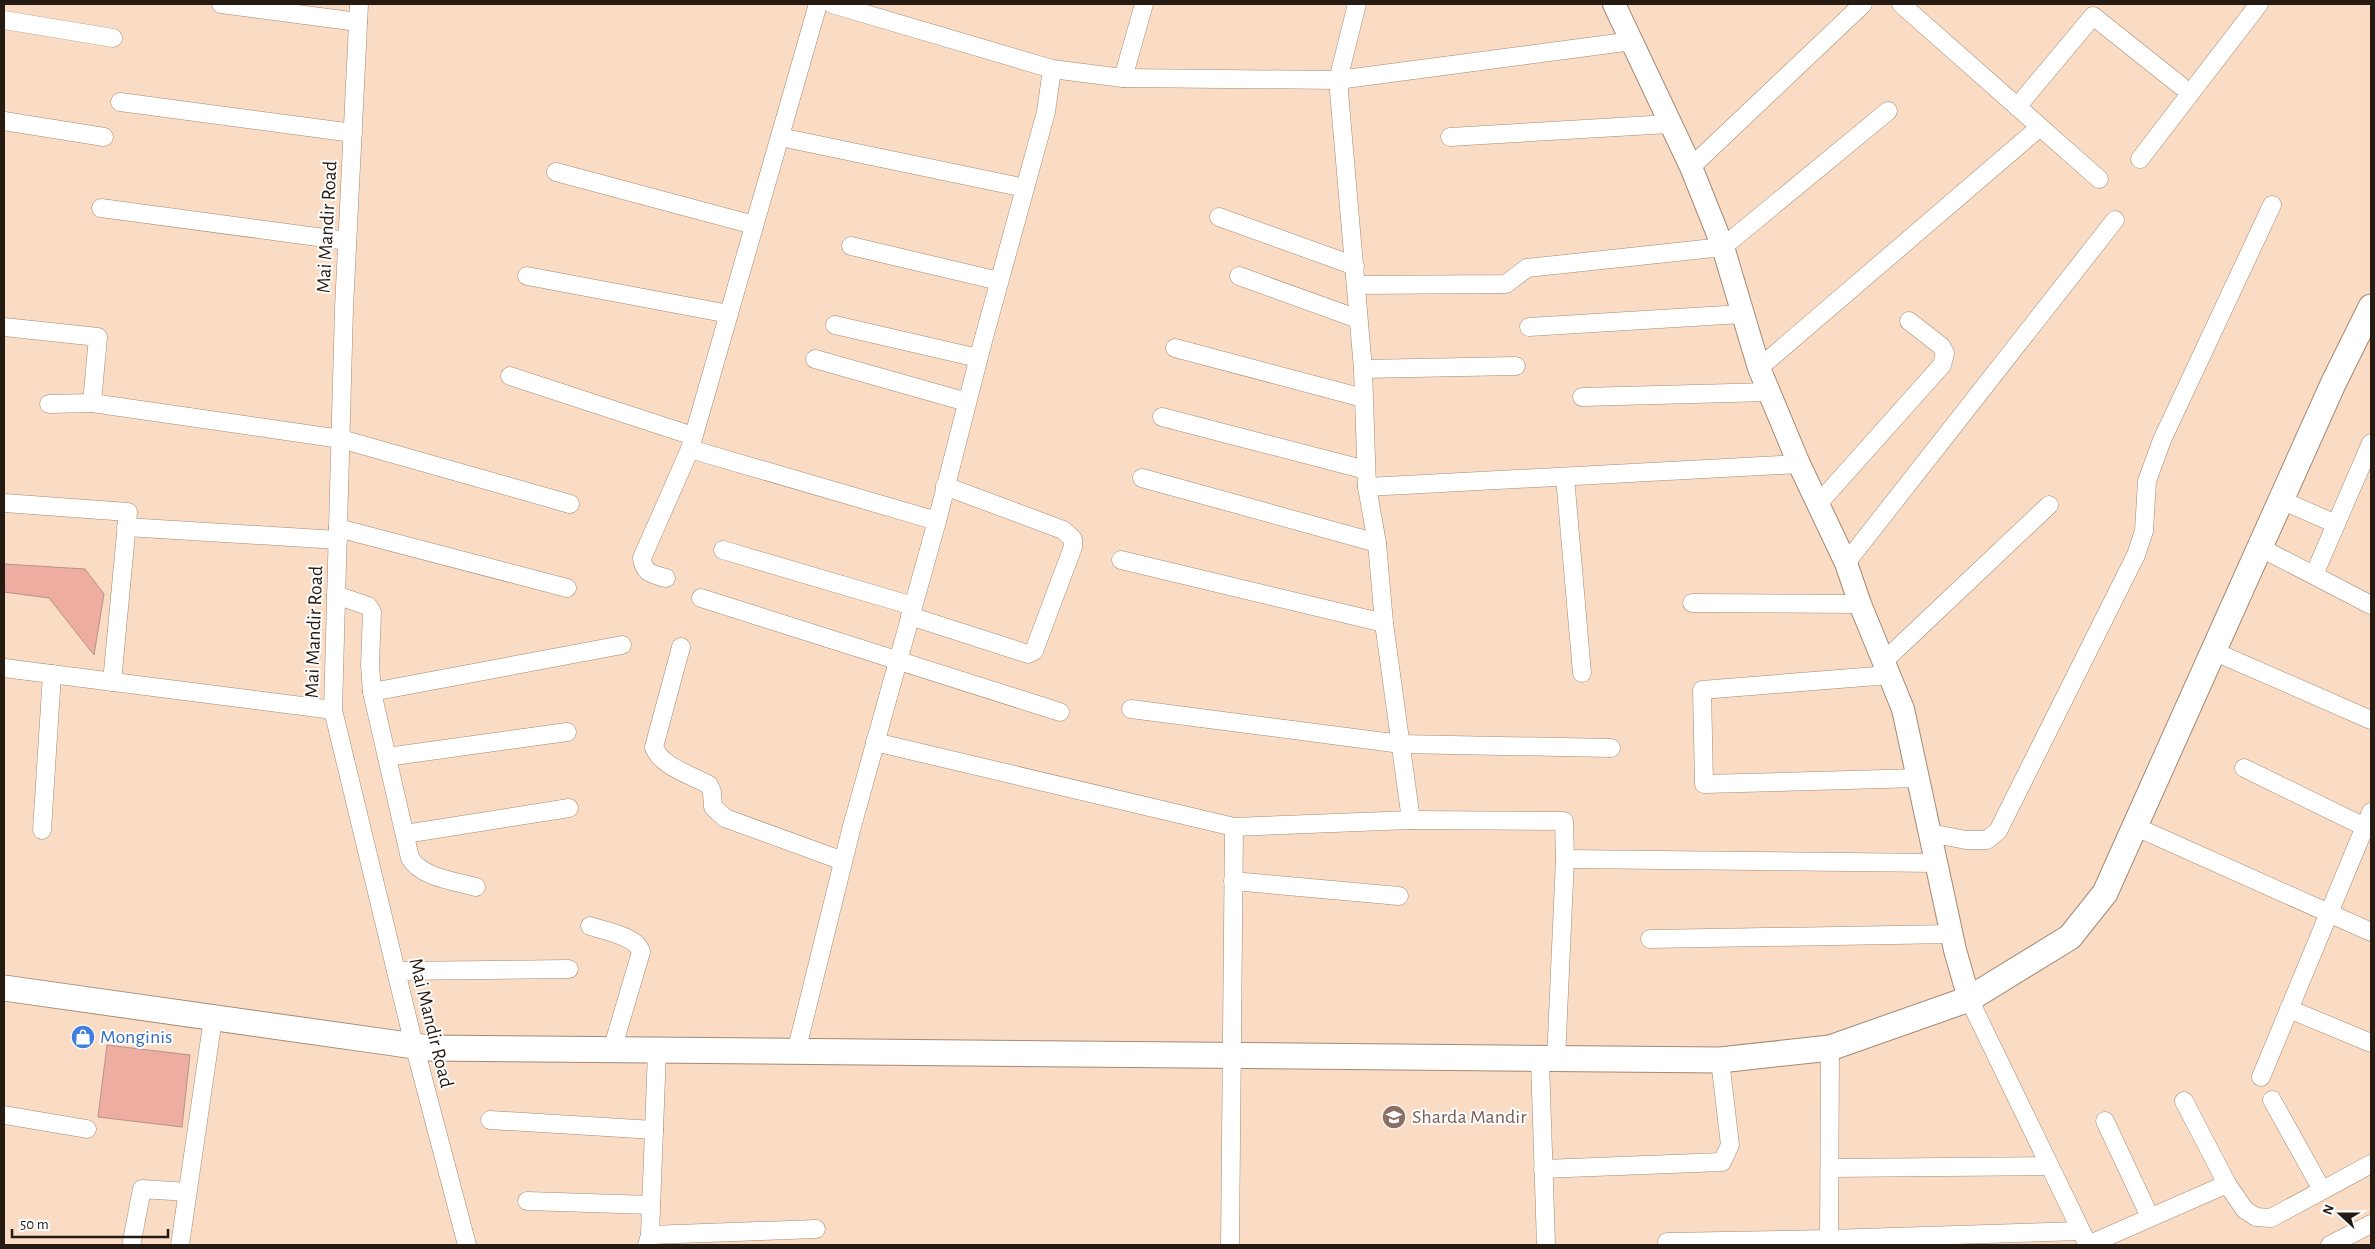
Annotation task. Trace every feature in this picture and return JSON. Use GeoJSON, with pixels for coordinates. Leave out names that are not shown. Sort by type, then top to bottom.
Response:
{"type":"FeatureCollection","features":[{"type":"Feature","properties":{"kind":"main road"},"geometry":{"type":"LineString","coordinates":[[4,988],[429,1048],[1548,1060],[1720,1060],[1830,1048],[1969,999],[2070,937],[2105,892],[2333,384],[2371,307]]}},
{"type":"Feature","properties":{"kind":"street"},"geometry":{"type":"LineString","coordinates":[[221,4],[358,22]]}},
{"type":"Feature","properties":{"kind":"street","name":"Mai Mandir Road"},"geometry":{"type":"LineString","coordinates":[[358,4],[347,241],[333,710],[414,1046],[467,1245]]}},
{"type":"Feature","properties":{"kind":"street"},"geometry":{"type":"LineString","coordinates":[[666,578],[649,574],[644,567],[642,558],[691,443],[818,4]]}},
{"type":"Feature","properties":{"kind":"street"},"geometry":{"type":"LineString","coordinates":[[832,4],[1052,69],[1123,78],[1338,80],[1633,41]]}},
{"type":"Feature","properties":{"kind":"street"},"geometry":{"type":"LineString","coordinates":[[1123,78],[1144,4]]}},
{"type":"Feature","properties":{"kind":"street"},"geometry":{"type":"LineString","coordinates":[[1357,4],[1338,80],[1363,369],[1366,479],[1377,543],[1384,623],[1411,820]]}},
{"type":"Feature","properties":{"kind":"street"},"geometry":{"type":"LineString","coordinates":[[1614,4],[1633,41],[1690,167],[1723,247],[1759,368],[1799,464],[1846,563],[1860,604],[1903,709],[1952,934],[1969,999],[2086,1240]]}},
{"type":"Feature","properties":{"kind":"street"},"geometry":{"type":"LineString","coordinates":[[1690,167],[1863,4]]}},
{"type":"Feature","properties":{"kind":"street"},"geometry":{"type":"LineString","coordinates":[[1901,4],[2099,179]]}},
{"type":"Feature","properties":{"kind":"street"},"geometry":{"type":"LineString","coordinates":[[2140,159],[2259,4]]}},
{"type":"Feature","properties":{"kind":"street"},"geometry":{"type":"LineString","coordinates":[[2017,107],[2093,16],[2181,86]]}},
{"type":"Feature","properties":{"kind":"street"},"geometry":{"type":"LineString","coordinates":[[4,20],[113,38]]}},
{"type":"Feature","properties":{"kind":"street"},"geometry":{"type":"LineString","coordinates":[[796,1052],[843,861],[937,520],[978,358],[1046,112],[1052,69]]}},
{"type":"Feature","properties":{"kind":"street"},"geometry":{"type":"LineString","coordinates":[[120,102],[353,133]]}},
{"type":"Feature","properties":{"kind":"street"},"geometry":{"type":"LineString","coordinates":[[1357,285],[1506,284],[1527,268],[1723,247],[1888,111]]}},
{"type":"Feature","properties":{"kind":"street"},"geometry":{"type":"LineString","coordinates":[[4,121],[104,136]]}},
{"type":"Feature","properties":{"kind":"street"},"geometry":{"type":"LineString","coordinates":[[1450,137],[1669,124]]}},
{"type":"Feature","properties":{"kind":"street"},"geometry":{"type":"LineString","coordinates":[[1759,368],[2040,127]]}},
{"type":"Feature","properties":{"kind":"street"},"geometry":{"type":"LineString","coordinates":[[780,137],[1025,188]]}},
{"type":"Feature","properties":{"kind":"street"},"geometry":{"type":"LineString","coordinates":[[556,172],[754,225]]}},
{"type":"Feature","properties":{"kind":"street"},"geometry":{"type":"LineString","coordinates":[[1930,833],[1966,840],[1987,840],[1998,831],[2136,555],[2144,530],[2147,480],[2162,440],[2272,204]]}},
{"type":"Feature","properties":{"kind":"street"},"geometry":{"type":"LineString","coordinates":[[101,208],[347,241]]}},
{"type":"Feature","properties":{"kind":"street"},"geometry":{"type":"LineString","coordinates":[[1219,217],[1355,266]]}},
{"type":"Feature","properties":{"kind":"street"},"geometry":{"type":"LineString","coordinates":[[1846,563],[2115,220]]}},
{"type":"Feature","properties":{"kind":"street"},"geometry":{"type":"LineString","coordinates":[[851,246],[999,281]]}},
{"type":"Feature","properties":{"kind":"street"},"geometry":{"type":"LineString","coordinates":[[527,276],[729,314]]}},
{"type":"Feature","properties":{"kind":"street"},"geometry":{"type":"LineString","coordinates":[[1239,276],[1358,319]]}},
{"type":"Feature","properties":{"kind":"street"},"geometry":{"type":"LineString","coordinates":[[1529,327],[1742,314]]}},
{"type":"Feature","properties":{"kind":"street"},"geometry":{"type":"LineString","coordinates":[[1818,504],[1942,365],[1945,353],[1941,346],[1908,321]]}},
{"type":"Feature","properties":{"kind":"street"},"geometry":{"type":"LineString","coordinates":[[835,325],[978,358]]}},
{"type":"Feature","properties":{"kind":"street"},"geometry":{"type":"LineString","coordinates":[[4,327],[98,337],[92,403]]}},
{"type":"Feature","properties":{"kind":"street"},"geometry":{"type":"LineString","coordinates":[[1175,348],[1363,398]]}},
{"type":"Feature","properties":{"kind":"street"},"geometry":{"type":"LineString","coordinates":[[816,359],[967,402]]}},
{"type":"Feature","properties":{"kind":"street"},"geometry":{"type":"LineString","coordinates":[[1363,369],[1516,366]]}},
{"type":"Feature","properties":{"kind":"street"},"geometry":{"type":"LineString","coordinates":[[510,376],[691,443],[937,520]]}},
{"type":"Feature","properties":{"kind":"street"},"geometry":{"type":"LineString","coordinates":[[1582,397],[1769,392]]}},
{"type":"Feature","properties":{"kind":"street"},"geometry":{"type":"LineString","coordinates":[[49,404],[92,403],[341,438],[570,504]]}},
{"type":"Feature","properties":{"kind":"street"},"geometry":{"type":"LineString","coordinates":[[1162,417],[1366,479],[1565,477],[1799,464]]}},
{"type":"Feature","properties":{"kind":"street"},"geometry":{"type":"LineString","coordinates":[[2314,575],[2371,442]]}},
{"type":"Feature","properties":{"kind":"street"},"geometry":{"type":"LineString","coordinates":[[1565,477],[1582,673]]}},
{"type":"Feature","properties":{"kind":"street"},"geometry":{"type":"LineString","coordinates":[[1142,478],[1377,543]]}},
{"type":"Feature","properties":{"kind":"street"},"geometry":{"type":"LineString","coordinates":[[723,550],[912,611],[1028,654],[1034,651],[1073,547],[1073,539],[1063,530],[945,486]]}},
{"type":"Feature","properties":{"kind":"street"},"geometry":{"type":"LineString","coordinates":[[2281,500],[2336,524]]}},
{"type":"Feature","properties":{"kind":"street"},"geometry":{"type":"LineString","coordinates":[[4,503],[128,512],[112,682]]}},
{"type":"Feature","properties":{"kind":"street"},"geometry":{"type":"LineString","coordinates":[[1918,778],[1704,784],[1702,690],[1886,668],[2049,505]]}},
{"type":"Feature","properties":{"kind":"street"},"geometry":{"type":"LineString","coordinates":[[126,527],[338,534],[567,588]]}},
{"type":"Feature","properties":{"kind":"street"},"geometry":{"type":"LineString","coordinates":[[2259,547],[2371,605]]}},
{"type":"Feature","properties":{"kind":"street"},"geometry":{"type":"LineString","coordinates":[[1121,560],[1384,623]]}},
{"type":"Feature","properties":{"kind":"street"},"geometry":{"type":"LineString","coordinates":[[336,595],[368,606],[372,612],[370,665],[372,692],[410,858],[415,866],[425,872],[476,887]]}},
{"type":"Feature","properties":{"kind":"street"},"geometry":{"type":"LineString","coordinates":[[700,598],[898,659],[1060,712]]}},
{"type":"Feature","properties":{"kind":"street"},"geometry":{"type":"LineString","coordinates":[[1692,603],[1860,604]]}},
{"type":"Feature","properties":{"kind":"street"},"geometry":{"type":"LineString","coordinates":[[372,692],[622,645]]}},
{"type":"Feature","properties":{"kind":"street"},"geometry":{"type":"LineString","coordinates":[[681,648],[654,747],[656,753],[663,760],[709,785],[712,792],[713,808],[725,818],[843,861]]}},
{"type":"Feature","properties":{"kind":"street"},"geometry":{"type":"LineString","coordinates":[[2213,651],[2371,720]]}},
{"type":"Feature","properties":{"kind":"street"},"geometry":{"type":"LineString","coordinates":[[4,668],[333,710]]}},
{"type":"Feature","properties":{"kind":"street"},"geometry":{"type":"LineString","coordinates":[[42,830],[52,674]]}},
{"type":"Feature","properties":{"kind":"street"},"geometry":{"type":"LineString","coordinates":[[1131,710],[1401,744],[1611,748]]}},
{"type":"Feature","properties":{"kind":"street"},"geometry":{"type":"LineString","coordinates":[[387,757],[567,732]]}},
{"type":"Feature","properties":{"kind":"street"},"geometry":{"type":"LineString","coordinates":[[875,742],[1234,827],[1411,820],[1564,821],[1565,859],[1548,1060],[1543,1169],[1546,1245]]}},
{"type":"Feature","properties":{"kind":"street"},"geometry":{"type":"LineString","coordinates":[[2244,768],[2369,823],[2328,914],[2260,1077]]}},
{"type":"Feature","properties":{"kind":"street"},"geometry":{"type":"LineString","coordinates":[[405,834],[570,808]]}},
{"type":"Feature","properties":{"kind":"street"},"geometry":{"type":"LineString","coordinates":[[2134,826],[2371,932]]}},
{"type":"Feature","properties":{"kind":"street"},"geometry":{"type":"LineString","coordinates":[[1230,1245],[1230,1057],[1234,827]]}},
{"type":"Feature","properties":{"kind":"street"},"geometry":{"type":"LineString","coordinates":[[1565,859],[1937,863]]}},
{"type":"Feature","properties":{"kind":"street"},"geometry":{"type":"LineString","coordinates":[[1233,881],[1399,896]]}},
{"type":"Feature","properties":{"kind":"street"},"geometry":{"type":"LineString","coordinates":[[590,926],[634,941],[640,947],[641,952],[612,1050]]}},
{"type":"Feature","properties":{"kind":"street"},"geometry":{"type":"LineString","coordinates":[[1650,939],[1952,934]]}},
{"type":"Feature","properties":{"kind":"street"},"geometry":{"type":"LineString","coordinates":[[396,971],[569,969]]}},
{"type":"Feature","properties":{"kind":"street"},"geometry":{"type":"LineString","coordinates":[[2289,1009],[2371,1043]]}},
{"type":"Feature","properties":{"kind":"street"},"geometry":{"type":"LineString","coordinates":[[180,1245],[213,1018]]}},
{"type":"Feature","properties":{"kind":"street"},"geometry":{"type":"LineString","coordinates":[[1829,1242],[1830,1048]]}},
{"type":"Feature","properties":{"kind":"street"},"geometry":{"type":"LineString","coordinates":[[657,1051],[649,1240],[816,1229]]}},
{"type":"Feature","properties":{"kind":"street"},"geometry":{"type":"LineString","coordinates":[[1543,1169],[1722,1162],[1730,1145],[1720,1060]]}},
{"type":"Feature","properties":{"kind":"street"},"geometry":{"type":"LineString","coordinates":[[2272,1100],[2322,1190]]}},
{"type":"Feature","properties":{"kind":"street"},"geometry":{"type":"LineString","coordinates":[[2184,1101],[2227,1184],[2245,1210],[2256,1217],[2271,1218],[2371,1164]]}},
{"type":"Feature","properties":{"kind":"street"},"geometry":{"type":"LineString","coordinates":[[4,1115],[87,1129]]}},
{"type":"Feature","properties":{"kind":"street"},"geometry":{"type":"LineString","coordinates":[[490,1120],[654,1130]]}},
{"type":"Feature","properties":{"kind":"street"},"geometry":{"type":"LineString","coordinates":[[2105,1121],[2150,1217]]}},
{"type":"Feature","properties":{"kind":"street"},"geometry":{"type":"LineString","coordinates":[[1830,1168],[2050,1166]]}},
{"type":"Feature","properties":{"kind":"street"},"geometry":{"type":"LineString","coordinates":[[1667,1242],[2086,1240],[2150,1217],[2227,1184]]}},
{"type":"Feature","properties":{"kind":"street"},"geometry":{"type":"LineString","coordinates":[[132,1241],[142,1190],[188,1192]]}},
{"type":"Feature","properties":{"kind":"street"},"geometry":{"type":"LineString","coordinates":[[527,1201],[651,1205]]}},
{"type":"Feature","properties":{"kind":"street"},"geometry":{"type":"LineString","coordinates":[[2330,1245],[2371,1224]]}},
{"type":"Feature","properties":{"kind":"building"},"geometry":{"type":"Polygon","coordinates":[[[4,564],[85,569],[104,594],[94,655],[49,598],[4,592],[4,564]]]}},
{"type":"Feature","properties":{"kind":"building"},"geometry":{"type":"Polygon","coordinates":[[[107,1045],[190,1055],[182,1127],[98,1117],[107,1045]]]}},
{"type":"Feature","properties":{"kind":"place","name":"Monginis"},"geometry":{"type":"Point","coordinates":[83,1037]}},
{"type":"Feature","properties":{"kind":"place","name":"Sharda Mandir"},"geometry":{"type":"Point","coordinates":[1394,1117]}}]}
